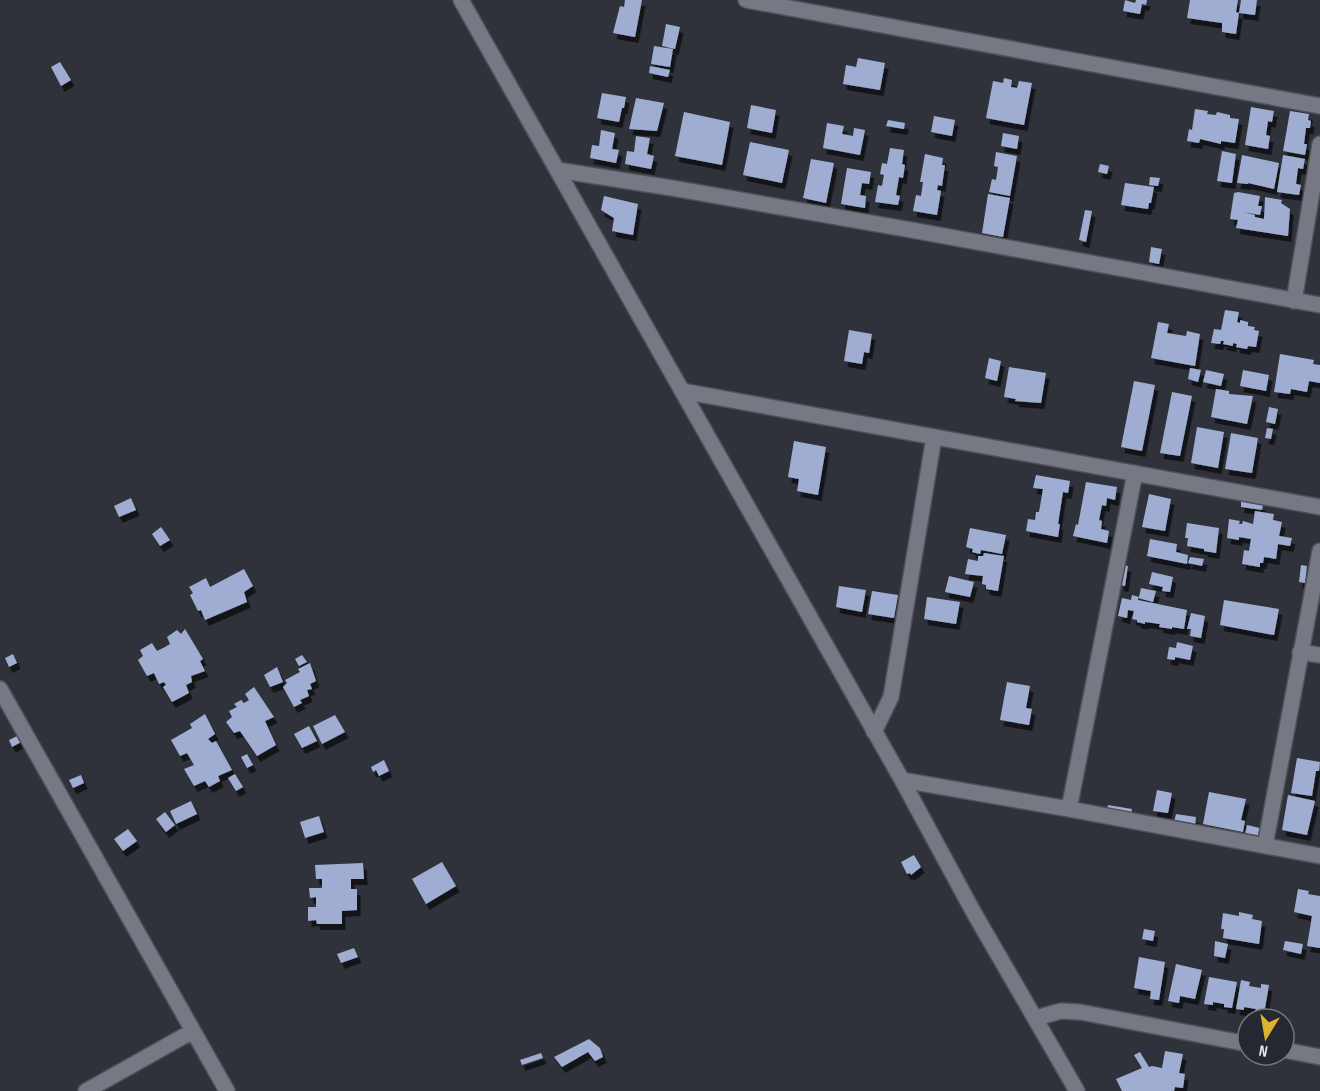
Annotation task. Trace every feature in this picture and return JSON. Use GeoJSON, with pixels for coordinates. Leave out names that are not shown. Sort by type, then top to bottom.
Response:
{"type":"FeatureCollection","features":[{"type":"Feature","properties":{"kind":"street"},"geometry":{"type":"LineString","coordinates":[[461,0],[902,780],[974,913],[1077,1091]]}},
{"type":"Feature","properties":{"kind":"street"},"geometry":{"type":"LineString","coordinates":[[746,0],[810,5],[1320,106]]}},
{"type":"Feature","properties":{"kind":"street"},"geometry":{"type":"LineString","coordinates":[[1293,301],[1320,144]]}},
{"type":"Feature","properties":{"kind":"street"},"geometry":{"type":"LineString","coordinates":[[557,170],[917,231],[1320,305]]}},
{"type":"Feature","properties":{"kind":"street"},"geometry":{"type":"LineString","coordinates":[[682,391],[1320,507]]}},
{"type":"Feature","properties":{"kind":"street"},"geometry":{"type":"LineString","coordinates":[[874,732],[891,697],[934,436]]}},
{"type":"Feature","properties":{"kind":"street"},"geometry":{"type":"LineString","coordinates":[[1070,808],[1135,473]]}},
{"type":"Feature","properties":{"kind":"street"},"geometry":{"type":"LineString","coordinates":[[1265,846],[1320,551]]}},
{"type":"Feature","properties":{"kind":"street"},"geometry":{"type":"LineString","coordinates":[[1300,652],[1320,655]]}},
{"type":"Feature","properties":{"kind":"street"},"geometry":{"type":"LineString","coordinates":[[0,689],[227,1091]]}},
{"type":"Feature","properties":{"kind":"street"},"geometry":{"type":"LineString","coordinates":[[902,780],[1070,808],[1320,856]]}},
{"type":"Feature","properties":{"kind":"street"},"geometry":{"type":"LineString","coordinates":[[1036,1018],[1061,1011],[1080,1012],[1236,1042]]}},
{"type":"Feature","properties":{"kind":"street"},"geometry":{"type":"LineString","coordinates":[[86,1091],[193,1030]]}},
{"type":"Feature","properties":{"kind":"street"},"geometry":{"type":"LineString","coordinates":[[1296,1052],[1320,1057]]}},
{"type":"Feature","properties":{"kind":"building"},"geometry":{"type":"Polygon","coordinates":[[[625,0],[642,0],[635,37],[613,33],[620,6],[624,7],[625,0]]]}},
{"type":"Feature","properties":{"kind":"building"},"geometry":{"type":"Polygon","coordinates":[[[1125,0],[1135,3],[1136,0],[1147,0],[1146,5],[1142,4],[1140,14],[1123,11],[1125,0]]]}},
{"type":"Feature","properties":{"kind":"building"},"geometry":{"type":"Polygon","coordinates":[[[1190,0],[1238,0],[1236,34],[1222,32],[1222,23],[1187,18],[1190,0]]]}},
{"type":"Feature","properties":{"kind":"building"},"geometry":{"type":"Polygon","coordinates":[[[1241,0],[1257,0],[1255,15],[1239,13],[1241,0]]]}},
{"type":"Feature","properties":{"kind":"building"},"geometry":{"type":"Polygon","coordinates":[[[666,24],[680,27],[675,49],[662,46],[666,24]]]}},
{"type":"Feature","properties":{"kind":"building"},"geometry":{"type":"Polygon","coordinates":[[[654,46],[673,49],[670,67],[651,64],[654,46]]]}},
{"type":"Feature","properties":{"kind":"building"},"geometry":{"type":"Polygon","coordinates":[[[858,58],[885,63],[880,90],[843,84],[846,65],[856,67],[858,58]]]}},
{"type":"Feature","properties":{"kind":"building"},"geometry":{"type":"Polygon","coordinates":[[[60,62],[71,80],[61,86],[51,67],[60,62]]]}},
{"type":"Feature","properties":{"kind":"building"},"geometry":{"type":"Polygon","coordinates":[[[650,66],[670,70],[668,77],[649,73],[650,66]]]}},
{"type":"Feature","properties":{"kind":"building"},"geometry":{"type":"Polygon","coordinates":[[[1004,78],[1012,80],[1011,87],[1017,88],[1019,81],[1032,83],[1024,125],[986,118],[993,81],[1003,83],[1004,78]]]}},
{"type":"Feature","properties":{"kind":"building"},"geometry":{"type":"Polygon","coordinates":[[[602,93],[626,97],[619,122],[597,118],[602,93]]]}},
{"type":"Feature","properties":{"kind":"building"},"geometry":{"type":"Polygon","coordinates":[[[636,98],[664,103],[657,131],[629,129],[636,98]]]}},
{"type":"Feature","properties":{"kind":"building"},"geometry":{"type":"Polygon","coordinates":[[[751,105],[776,110],[772,133],[747,128],[751,105]]]}},
{"type":"Feature","properties":{"kind":"building"},"geometry":{"type":"Polygon","coordinates":[[[1251,107],[1274,111],[1272,122],[1268,121],[1266,135],[1270,136],[1268,149],[1245,145],[1251,107]]]}},
{"type":"Feature","properties":{"kind":"building"},"geometry":{"type":"Polygon","coordinates":[[[1195,109],[1208,111],[1207,114],[1216,115],[1217,112],[1239,119],[1235,143],[1221,141],[1221,144],[1200,139],[1199,143],[1187,141],[1189,129],[1192,130],[1195,109]]]}},
{"type":"Feature","properties":{"kind":"building"},"geometry":{"type":"Polygon","coordinates":[[[1290,111],[1309,114],[1308,120],[1311,121],[1310,128],[1306,128],[1305,155],[1283,151],[1290,111]]]}},
{"type":"Feature","properties":{"kind":"building"},"geometry":{"type":"Polygon","coordinates":[[[684,112],[730,122],[722,165],[675,156],[684,112]]]}},
{"type":"Feature","properties":{"kind":"building"},"geometry":{"type":"Polygon","coordinates":[[[934,116],[955,120],[952,136],[931,132],[934,116]]]}},
{"type":"Feature","properties":{"kind":"building"},"geometry":{"type":"Polygon","coordinates":[[[888,120],[905,123],[904,129],[886,126],[888,120]]]}},
{"type":"Feature","properties":{"kind":"building"},"geometry":{"type":"Polygon","coordinates":[[[827,123],[844,126],[842,134],[853,136],[854,128],[865,130],[860,155],[823,148],[827,123]]]}},
{"type":"Feature","properties":{"kind":"building"},"geometry":{"type":"Polygon","coordinates":[[[601,130],[615,133],[612,149],[619,150],[616,163],[590,158],[592,145],[599,146],[601,130]]]}},
{"type":"Feature","properties":{"kind":"building"},"geometry":{"type":"Polygon","coordinates":[[[1003,133],[1019,136],[1017,149],[1001,146],[1003,133]]]}},
{"type":"Feature","properties":{"kind":"building"},"geometry":{"type":"Polygon","coordinates":[[[636,136],[650,138],[647,154],[654,156],[651,169],[625,164],[627,151],[634,152],[636,136]]]}},
{"type":"Feature","properties":{"kind":"building"},"geometry":{"type":"Polygon","coordinates":[[[750,142],[789,150],[782,183],[743,175],[750,142]]]}},
{"type":"Feature","properties":{"kind":"building"},"geometry":{"type":"Polygon","coordinates":[[[890,148],[904,150],[903,178],[899,177],[896,195],[900,196],[898,205],[875,202],[878,185],[882,186],[884,175],[880,174],[882,163],[887,164],[890,148]]]}},
{"type":"Feature","properties":{"kind":"building"},"geometry":{"type":"Polygon","coordinates":[[[1222,151],[1236,154],[1232,183],[1217,181],[1222,151]]]}},
{"type":"Feature","properties":{"kind":"building"},"geometry":{"type":"Polygon","coordinates":[[[996,152],[1017,156],[1010,196],[989,192],[992,179],[996,180],[998,167],[994,166],[996,152]]]}},
{"type":"Feature","properties":{"kind":"building"},"geometry":{"type":"Polygon","coordinates":[[[925,154],[943,158],[942,165],[945,165],[942,186],[938,185],[937,190],[941,191],[937,215],[913,211],[916,195],[921,196],[923,182],[920,182],[925,154]]]}},
{"type":"Feature","properties":{"kind":"building"},"geometry":{"type":"Polygon","coordinates":[[[1242,155],[1279,163],[1274,189],[1237,183],[1242,155]]]}},
{"type":"Feature","properties":{"kind":"building"},"geometry":{"type":"Polygon","coordinates":[[[1283,155],[1305,159],[1303,169],[1298,168],[1296,184],[1301,185],[1299,195],[1277,192],[1283,155]]]}},
{"type":"Feature","properties":{"kind":"building"},"geometry":{"type":"Polygon","coordinates":[[[811,159],[834,163],[826,203],[803,198],[811,159]]]}},
{"type":"Feature","properties":{"kind":"building"},"geometry":{"type":"Polygon","coordinates":[[[1100,164],[1109,166],[1107,174],[1098,172],[1100,164]]]}},
{"type":"Feature","properties":{"kind":"building"},"geometry":{"type":"Polygon","coordinates":[[[847,168],[871,172],[869,184],[862,183],[860,195],[866,196],[865,208],[841,204],[847,168]]]}},
{"type":"Feature","properties":{"kind":"building"},"geometry":{"type":"Polygon","coordinates":[[[1150,177],[1160,178],[1158,186],[1149,185],[1150,177]]]}},
{"type":"Feature","properties":{"kind":"building"},"geometry":{"type":"Polygon","coordinates":[[[1125,183],[1154,187],[1148,209],[1121,205],[1125,183]]]}},
{"type":"Feature","properties":{"kind":"building"},"geometry":{"type":"Polygon","coordinates":[[[1234,193],[1260,196],[1258,206],[1262,206],[1260,215],[1243,212],[1264,219],[1265,197],[1282,200],[1281,203],[1290,209],[1288,236],[1236,228],[1238,220],[1230,219],[1234,193]]]}},
{"type":"Feature","properties":{"kind":"building"},"geometry":{"type":"Polygon","coordinates":[[[988,194],[1010,198],[1003,237],[982,233],[988,194]]]}},
{"type":"Feature","properties":{"kind":"building"},"geometry":{"type":"Polygon","coordinates":[[[604,196],[638,204],[633,235],[612,231],[614,218],[601,210],[604,196]]]}},
{"type":"Feature","properties":{"kind":"building"},"geometry":{"type":"Polygon","coordinates":[[[1085,210],[1092,211],[1086,242],[1079,240],[1085,210]]]}},
{"type":"Feature","properties":{"kind":"building"},"geometry":{"type":"Polygon","coordinates":[[[1151,247],[1162,249],[1159,264],[1149,262],[1151,247]]]}},
{"type":"Feature","properties":{"kind":"building"},"geometry":{"type":"Polygon","coordinates":[[[1225,310],[1239,312],[1237,322],[1240,323],[1240,320],[1248,322],[1248,326],[1255,327],[1254,330],[1259,331],[1256,347],[1248,346],[1247,349],[1236,347],[1237,344],[1233,343],[1233,346],[1223,344],[1224,341],[1220,344],[1211,343],[1214,329],[1221,330],[1225,310]]]}},
{"type":"Feature","properties":{"kind":"building"},"geometry":{"type":"Polygon","coordinates":[[[1158,322],[1169,324],[1167,333],[1186,336],[1187,331],[1200,334],[1195,366],[1151,358],[1158,322]]]}},
{"type":"Feature","properties":{"kind":"building"},"geometry":{"type":"Polygon","coordinates":[[[849,330],[872,334],[869,353],[864,352],[862,364],[844,361],[849,330]]]}},
{"type":"Feature","properties":{"kind":"building"},"geometry":{"type":"Polygon","coordinates":[[[1280,354],[1314,360],[1313,364],[1320,365],[1320,383],[1309,381],[1307,392],[1291,389],[1290,394],[1274,392],[1280,354]]]}},
{"type":"Feature","properties":{"kind":"building"},"geometry":{"type":"Polygon","coordinates":[[[989,358],[1001,361],[997,381],[985,378],[989,358]]]}},
{"type":"Feature","properties":{"kind":"building"},"geometry":{"type":"Polygon","coordinates":[[[1009,367],[1046,373],[1041,403],[1015,401],[1016,399],[1004,397],[1009,367]]]}},
{"type":"Feature","properties":{"kind":"building"},"geometry":{"type":"Polygon","coordinates":[[[1190,368],[1201,370],[1198,382],[1188,379],[1190,368]]]}},
{"type":"Feature","properties":{"kind":"building"},"geometry":{"type":"Polygon","coordinates":[[[1206,370],[1224,374],[1221,386],[1203,382],[1206,370]]]}},
{"type":"Feature","properties":{"kind":"building"},"geometry":{"type":"Polygon","coordinates":[[[1243,370],[1269,375],[1266,391],[1240,386],[1243,370]]]}},
{"type":"Feature","properties":{"kind":"building"},"geometry":{"type":"Polygon","coordinates":[[[1134,381],[1155,385],[1142,451],[1121,447],[1134,381]]]}},
{"type":"Feature","properties":{"kind":"building"},"geometry":{"type":"Polygon","coordinates":[[[1216,389],[1229,391],[1229,394],[1253,396],[1247,424],[1211,417],[1216,389]]]}},
{"type":"Feature","properties":{"kind":"building"},"geometry":{"type":"Polygon","coordinates":[[[1172,392],[1192,396],[1180,456],[1160,453],[1172,392]]]}},
{"type":"Feature","properties":{"kind":"building"},"geometry":{"type":"Polygon","coordinates":[[[1269,407],[1278,409],[1275,424],[1266,422],[1269,407]]]}},
{"type":"Feature","properties":{"kind":"building"},"geometry":{"type":"Polygon","coordinates":[[[1197,427],[1224,432],[1218,468],[1191,463],[1197,427]]]}},
{"type":"Feature","properties":{"kind":"building"},"geometry":{"type":"Polygon","coordinates":[[[1267,428],[1273,429],[1271,439],[1265,438],[1267,428]]]}},
{"type":"Feature","properties":{"kind":"building"},"geometry":{"type":"Polygon","coordinates":[[[1231,433],[1258,438],[1252,473],[1225,469],[1231,433]]]}},
{"type":"Feature","properties":{"kind":"building"},"geometry":{"type":"Polygon","coordinates":[[[794,441],[826,447],[818,495],[797,491],[799,479],[788,477],[794,441]]]}},
{"type":"Feature","properties":{"kind":"building"},"geometry":{"type":"Polygon","coordinates":[[[1036,475],[1070,481],[1068,493],[1063,492],[1058,537],[1026,531],[1028,519],[1035,520],[1036,512],[1039,512],[1043,489],[1033,488],[1036,475]]]}},
{"type":"Feature","properties":{"kind":"building"},"geometry":{"type":"Polygon","coordinates":[[[1086,482],[1117,487],[1115,500],[1107,498],[1106,506],[1102,505],[1099,520],[1102,521],[1101,529],[1109,531],[1107,543],[1073,536],[1076,524],[1078,525],[1086,482]]]}},
{"type":"Feature","properties":{"kind":"building"},"geometry":{"type":"Polygon","coordinates":[[[1149,494],[1171,499],[1165,531],[1142,527],[1149,494]]]}},
{"type":"Feature","properties":{"kind":"building"},"geometry":{"type":"Polygon","coordinates":[[[131,498],[136,510],[119,517],[114,506],[131,498]]]}},
{"type":"Feature","properties":{"kind":"building"},"geometry":{"type":"Polygon","coordinates":[[[1241,501],[1263,505],[1262,510],[1241,507],[1241,501]]]}},
{"type":"Feature","properties":{"kind":"building"},"geometry":{"type":"Polygon","coordinates":[[[1255,511],[1274,514],[1273,520],[1282,522],[1279,536],[1292,538],[1290,546],[1278,544],[1276,559],[1264,557],[1260,567],[1242,564],[1244,550],[1249,551],[1251,539],[1227,538],[1229,519],[1240,521],[1239,524],[1243,521],[1253,524],[1255,511]]]}},
{"type":"Feature","properties":{"kind":"building"},"geometry":{"type":"Polygon","coordinates":[[[1187,523],[1219,528],[1216,553],[1187,546],[1188,538],[1185,538],[1187,523]]]}},
{"type":"Feature","properties":{"kind":"building"},"geometry":{"type":"Polygon","coordinates":[[[161,527],[170,540],[160,546],[152,534],[161,527]]]}},
{"type":"Feature","properties":{"kind":"building"},"geometry":{"type":"Polygon","coordinates":[[[970,528],[1006,535],[1002,554],[981,550],[980,554],[972,552],[973,549],[966,547],[970,528]]]}},
{"type":"Feature","properties":{"kind":"building"},"geometry":{"type":"Polygon","coordinates":[[[1150,539],[1177,544],[1176,552],[1188,555],[1187,564],[1147,556],[1150,539]]]}},
{"type":"Feature","properties":{"kind":"building"},"geometry":{"type":"Polygon","coordinates":[[[984,553],[1004,556],[998,591],[986,589],[986,585],[982,584],[983,576],[965,574],[968,559],[978,561],[978,556],[983,556],[984,553]]]}},
{"type":"Feature","properties":{"kind":"building"},"geometry":{"type":"Polygon","coordinates":[[[1190,557],[1204,559],[1202,566],[1188,563],[1190,557]]]}},
{"type":"Feature","properties":{"kind":"building"},"geometry":{"type":"Polygon","coordinates":[[[1123,565],[1128,566],[1125,586],[1120,585],[1123,565]]]}},
{"type":"Feature","properties":{"kind":"building"},"geometry":{"type":"Polygon","coordinates":[[[1301,565],[1307,566],[1305,583],[1299,582],[1301,565]]]}},
{"type":"Feature","properties":{"kind":"building"},"geometry":{"type":"Polygon","coordinates":[[[244,569],[253,586],[244,592],[247,602],[205,620],[190,595],[193,593],[189,587],[206,578],[210,587],[244,569]]]}},
{"type":"Feature","properties":{"kind":"building"},"geometry":{"type":"Polygon","coordinates":[[[1152,572],[1173,577],[1170,592],[1162,591],[1163,587],[1149,584],[1152,572]]]}},
{"type":"Feature","properties":{"kind":"building"},"geometry":{"type":"Polygon","coordinates":[[[949,576],[974,582],[970,597],[945,592],[949,576]]]}},
{"type":"Feature","properties":{"kind":"building"},"geometry":{"type":"Polygon","coordinates":[[[839,586],[866,590],[862,612],[836,607],[839,586]]]}},
{"type":"Feature","properties":{"kind":"building"},"geometry":{"type":"Polygon","coordinates":[[[1141,588],[1156,591],[1153,602],[1138,598],[1138,600],[1187,610],[1184,629],[1137,622],[1132,619],[1134,611],[1128,610],[1127,618],[1118,616],[1122,598],[1131,600],[1132,595],[1139,597],[1141,588]]]}},
{"type":"Feature","properties":{"kind":"building"},"geometry":{"type":"Polygon","coordinates":[[[872,591],[898,595],[894,618],[868,614],[872,591]]]}},
{"type":"Feature","properties":{"kind":"building"},"geometry":{"type":"Polygon","coordinates":[[[927,597],[960,602],[956,624],[924,619],[927,597]]]}},
{"type":"Feature","properties":{"kind":"building"},"geometry":{"type":"Polygon","coordinates":[[[1224,600],[1279,609],[1274,635],[1220,625],[1224,600]]]}},
{"type":"Feature","properties":{"kind":"building"},"geometry":{"type":"Polygon","coordinates":[[[1191,613],[1205,616],[1201,638],[1190,636],[1191,629],[1187,629],[1191,613]]]}},
{"type":"Feature","properties":{"kind":"building"},"geometry":{"type":"Polygon","coordinates":[[[185,629],[203,659],[200,661],[205,671],[191,676],[192,682],[186,685],[189,693],[172,702],[163,687],[166,685],[164,682],[159,684],[154,673],[147,676],[138,660],[143,656],[140,650],[152,643],[157,651],[170,644],[167,637],[177,630],[181,634],[185,629]]]}},
{"type":"Feature","properties":{"kind":"building"},"geometry":{"type":"Polygon","coordinates":[[[1177,642],[1193,646],[1190,660],[1175,657],[1175,660],[1167,659],[1169,647],[1176,648],[1177,642]]]}},
{"type":"Feature","properties":{"kind":"building"},"geometry":{"type":"Polygon","coordinates":[[[13,654],[17,663],[9,667],[5,658],[13,654]]]}},
{"type":"Feature","properties":{"kind":"building"},"geometry":{"type":"Polygon","coordinates":[[[302,655],[307,662],[299,666],[295,659],[302,655]]]}},
{"type":"Feature","properties":{"kind":"building"},"geometry":{"type":"Polygon","coordinates":[[[310,663],[316,681],[310,684],[312,689],[307,690],[309,696],[300,700],[302,703],[294,707],[283,687],[287,683],[285,680],[300,672],[298,669],[310,663]]]}},
{"type":"Feature","properties":{"kind":"building"},"geometry":{"type":"Polygon","coordinates":[[[277,667],[283,682],[270,687],[264,675],[277,667]]]}},
{"type":"Feature","properties":{"kind":"building"},"geometry":{"type":"Polygon","coordinates":[[[1007,682],[1030,686],[1026,708],[1032,709],[1029,725],[1000,720],[1007,682]]]}},
{"type":"Feature","properties":{"kind":"building"},"geometry":{"type":"Polygon","coordinates":[[[254,687],[274,717],[265,721],[276,745],[257,756],[240,731],[234,733],[226,722],[232,717],[229,711],[237,707],[234,704],[241,700],[244,703],[249,700],[245,694],[254,687]]]}},
{"type":"Feature","properties":{"kind":"building"},"geometry":{"type":"Polygon","coordinates":[[[205,714],[215,734],[208,739],[212,743],[216,741],[232,770],[218,776],[220,781],[209,787],[205,781],[194,786],[184,769],[194,765],[187,753],[180,756],[171,740],[192,728],[190,724],[205,714]]]}},
{"type":"Feature","properties":{"kind":"building"},"geometry":{"type":"Polygon","coordinates":[[[335,715],[345,732],[322,744],[313,726],[335,715]]]}},
{"type":"Feature","properties":{"kind":"building"},"geometry":{"type":"Polygon","coordinates":[[[309,726],[317,741],[302,748],[294,734],[309,726]]]}},
{"type":"Feature","properties":{"kind":"building"},"geometry":{"type":"Polygon","coordinates":[[[17,736],[21,742],[12,747],[9,740],[17,736]]]}},
{"type":"Feature","properties":{"kind":"building"},"geometry":{"type":"Polygon","coordinates":[[[247,754],[253,765],[247,768],[241,757],[247,754]]]}},
{"type":"Feature","properties":{"kind":"building"},"geometry":{"type":"Polygon","coordinates":[[[1297,758],[1320,762],[1319,771],[1316,771],[1312,796],[1291,793],[1297,758]]]}},
{"type":"Feature","properties":{"kind":"building"},"geometry":{"type":"Polygon","coordinates":[[[384,760],[389,771],[379,776],[376,770],[373,772],[371,767],[384,760]]]}},
{"type":"Feature","properties":{"kind":"building"},"geometry":{"type":"Polygon","coordinates":[[[235,774],[243,787],[236,791],[228,778],[235,774]]]}},
{"type":"Feature","properties":{"kind":"building"},"geometry":{"type":"Polygon","coordinates":[[[81,775],[84,783],[73,788],[69,780],[81,775]]]}},
{"type":"Feature","properties":{"kind":"building"},"geometry":{"type":"Polygon","coordinates":[[[1157,790],[1172,793],[1168,813],[1153,811],[1157,790]]]}},
{"type":"Feature","properties":{"kind":"building"},"geometry":{"type":"Polygon","coordinates":[[[1209,792],[1246,799],[1241,820],[1245,821],[1243,832],[1203,824],[1209,792]]]}},
{"type":"Feature","properties":{"kind":"building"},"geometry":{"type":"Polygon","coordinates":[[[1288,795],[1315,801],[1307,835],[1282,830],[1288,795]]]}},
{"type":"Feature","properties":{"kind":"building"},"geometry":{"type":"Polygon","coordinates":[[[191,801],[197,814],[176,824],[170,811],[191,801]]]}},
{"type":"Feature","properties":{"kind":"building"},"geometry":{"type":"Polygon","coordinates":[[[1108,805],[1132,809],[1131,815],[1107,810],[1108,805]]]}},
{"type":"Feature","properties":{"kind":"building"},"geometry":{"type":"Polygon","coordinates":[[[165,812],[175,825],[166,832],[156,819],[165,812]]]}},
{"type":"Feature","properties":{"kind":"building"},"geometry":{"type":"Polygon","coordinates":[[[1176,814],[1196,817],[1195,826],[1174,822],[1176,814]]]}},
{"type":"Feature","properties":{"kind":"building"},"geometry":{"type":"Polygon","coordinates":[[[319,816],[324,832],[305,838],[300,822],[319,816]]]}},
{"type":"Feature","properties":{"kind":"building"},"geometry":{"type":"Polygon","coordinates":[[[1247,825],[1260,828],[1258,837],[1245,834],[1247,825]]]}},
{"type":"Feature","properties":{"kind":"building"},"geometry":{"type":"Polygon","coordinates":[[[128,829],[137,841],[123,851],[114,839],[128,829]]]}},
{"type":"Feature","properties":{"kind":"building"},"geometry":{"type":"Polygon","coordinates":[[[914,855],[921,867],[911,875],[907,874],[901,862],[914,855]]]}},
{"type":"Feature","properties":{"kind":"building"},"geometry":{"type":"Polygon","coordinates":[[[442,862],[456,886],[426,904],[412,879],[442,862]]]}},
{"type":"Feature","properties":{"kind":"building"},"geometry":{"type":"Polygon","coordinates":[[[363,863],[364,879],[351,879],[351,889],[357,889],[357,910],[342,911],[342,924],[317,924],[316,920],[308,921],[308,907],[316,907],[316,897],[310,898],[309,888],[322,888],[322,879],[316,879],[315,865],[363,863]]]}},
{"type":"Feature","properties":{"kind":"building"},"geometry":{"type":"Polygon","coordinates":[[[1298,889],[1320,896],[1320,948],[1307,946],[1312,916],[1294,912],[1298,889]]]}},
{"type":"Feature","properties":{"kind":"building"},"geometry":{"type":"Polygon","coordinates":[[[1239,912],[1253,915],[1252,919],[1262,921],[1259,944],[1223,938],[1224,929],[1221,929],[1223,913],[1239,916],[1239,912]]]}},
{"type":"Feature","properties":{"kind":"building"},"geometry":{"type":"Polygon","coordinates":[[[1144,929],[1155,931],[1153,941],[1142,939],[1144,929]]]}},
{"type":"Feature","properties":{"kind":"building"},"geometry":{"type":"Polygon","coordinates":[[[1215,941],[1228,944],[1225,958],[1214,956],[1215,941]]]}},
{"type":"Feature","properties":{"kind":"building"},"geometry":{"type":"Polygon","coordinates":[[[1285,941],[1303,944],[1301,954],[1283,950],[1285,941]]]}},
{"type":"Feature","properties":{"kind":"building"},"geometry":{"type":"Polygon","coordinates":[[[354,948],[358,957],[341,963],[337,954],[354,948]]]}},
{"type":"Feature","properties":{"kind":"building"},"geometry":{"type":"Polygon","coordinates":[[[1139,957],[1165,962],[1159,1000],[1150,999],[1151,991],[1134,988],[1139,957]]]}},
{"type":"Feature","properties":{"kind":"building"},"geometry":{"type":"Polygon","coordinates":[[[1176,964],[1202,970],[1195,999],[1180,996],[1179,1003],[1168,1001],[1176,964]]]}},
{"type":"Feature","properties":{"kind":"building"},"geometry":{"type":"Polygon","coordinates":[[[1209,977],[1237,982],[1232,1008],[1213,1002],[1213,1005],[1204,1004],[1209,977]]]}},
{"type":"Feature","properties":{"kind":"building"},"geometry":{"type":"Polygon","coordinates":[[[1241,980],[1250,982],[1249,986],[1261,988],[1261,984],[1269,985],[1265,1007],[1236,1007],[1241,980]]]}},
{"type":"Feature","properties":{"kind":"building"},"geometry":{"type":"Polygon","coordinates":[[[589,1039],[600,1048],[603,1057],[595,1061],[588,1052],[562,1067],[554,1057],[589,1039]]]}},
{"type":"Feature","properties":{"kind":"building"},"geometry":{"type":"Polygon","coordinates":[[[1165,1051],[1183,1054],[1179,1073],[1185,1074],[1183,1088],[1175,1087],[1174,1091],[1122,1091],[1116,1079],[1142,1068],[1134,1055],[1140,1052],[1149,1067],[1162,1068],[1165,1051]]]}},
{"type":"Feature","properties":{"kind":"building"},"geometry":{"type":"Polygon","coordinates":[[[541,1053],[543,1058],[522,1065],[520,1060],[541,1053]]]}}]}
